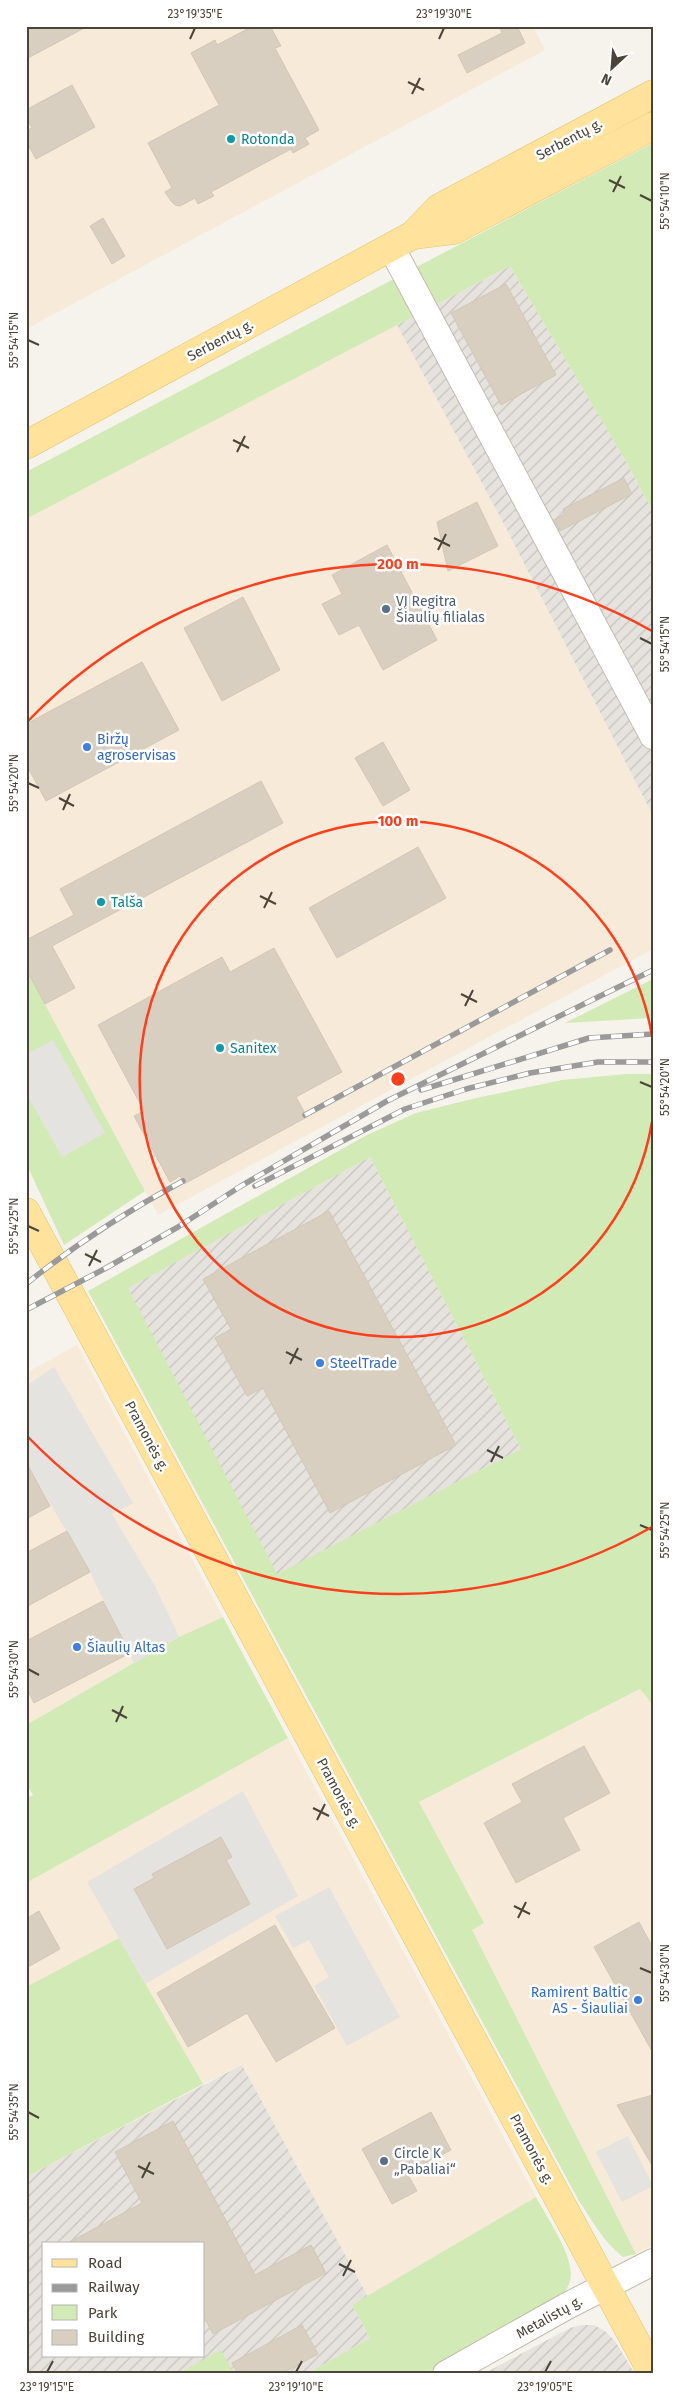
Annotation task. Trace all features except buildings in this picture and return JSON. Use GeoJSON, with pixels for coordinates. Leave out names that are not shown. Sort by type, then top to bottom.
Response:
{"type":"FeatureCollection","features":[{"type":"Feature","properties":{"kind":"main road","name":"Serbentų g."},"geometry":{"type":"LineString","coordinates":[[26,445],[402,241],[439,208],[653,94]]}},
{"type":"Feature","properties":{"kind":"main road","name":"Serbentų g."},"geometry":{"type":"LineString","coordinates":[[402,241],[454,230],[653,126]]}},
{"type":"Feature","properties":{"kind":"main road","name":"Pramonės g."},"geometry":{"type":"LineString","coordinates":[[26,1212],[653,2374]]}},
{"type":"Feature","properties":{"kind":"street"},"geometry":{"type":"LineString","coordinates":[[402,241],[653,736]]}},
{"type":"Feature","properties":{"kind":"street","name":"Metalistų g."},"geometry":{"type":"LineString","coordinates":[[446,2374],[604,2286],[653,2262]]}},
{"type":"Feature","properties":{"kind":"shaded area"},"geometry":{"type":"Polygon","coordinates":[[[26,26],[533,26],[545,50],[26,329],[26,26]]]}},
{"type":"Feature","properties":{"kind":"shaded area"},"geometry":{"type":"Polygon","coordinates":[[[510,266],[627,463],[653,511],[653,816],[506,528],[397,325],[510,266]]]}},
{"type":"Feature","properties":{"kind":"shaded area"},"geometry":{"type":"Polygon","coordinates":[[[397,325],[506,528],[653,816],[653,949],[158,1215],[26,969],[26,519],[397,325]]]}},
{"type":"Feature","properties":{"kind":"shaded area"},"geometry":{"type":"Polygon","coordinates":[[[53,1040],[105,1133],[62,1157],[26,1093],[26,1055],[53,1040]]]}},
{"type":"Feature","properties":{"kind":"shaded area"},"geometry":{"type":"Polygon","coordinates":[[[370,1157],[521,1449],[277,1575],[127,1288],[370,1157]]]}},
{"type":"Feature","properties":{"kind":"shaded area"},"geometry":{"type":"Polygon","coordinates":[[[77,1345],[223,1617],[179,1637],[26,1725],[26,1373],[77,1345]]]}},
{"type":"Feature","properties":{"kind":"shaded area"},"geometry":{"type":"Polygon","coordinates":[[[54,1367],[133,1503],[112,1514],[155,1586],[179,1637],[134,1663],[90,1572],[26,1462],[26,1386],[54,1367]]]}},
{"type":"Feature","properties":{"kind":"shaded area"},"geometry":{"type":"Polygon","coordinates":[[[641,1689],[653,1705],[653,2245],[636,2254],[471,1930],[484,1924],[419,1802],[641,1689]]]}},
{"type":"Feature","properties":{"kind":"shaded area"},"geometry":{"type":"Polygon","coordinates":[[[288,1738],[536,2197],[368,2297],[242,2065],[203,2084],[119,1939],[26,1987],[26,1883],[288,1738]]]}},
{"type":"Feature","properties":{"kind":"shaded area"},"geometry":{"type":"Polygon","coordinates":[[[243,1791],[298,1896],[145,1984],[87,1882],[243,1791]],[[221,1837],[152,1874],[154,1878],[134,1889],[167,1949],[250,1904],[226,1860],[232,1857],[221,1837]]]}},
{"type":"Feature","properties":{"kind":"shaded area"},"geometry":{"type":"Polygon","coordinates":[[[329,1887],[400,2017],[347,2046],[314,1986],[329,1977],[309,1940],[293,1948],[275,1916],[329,1887]]]}},
{"type":"Feature","properties":{"kind":"shaded area"},"geometry":{"type":"Polygon","coordinates":[[[242,2065],[368,2297],[352,2305],[370,2338],[306,2374],[234,2374],[221,2351],[177,2374],[26,2374],[26,2177],[242,2065]]]}},
{"type":"Feature","properties":{"kind":"shaded area"},"geometry":{"type":"Polygon","coordinates":[[[628,2136],[653,2186],[622,2202],[596,2152],[628,2136]]]}},
{"type":"Feature","properties":{"kind":"shaded area"},"geometry":{"type":"Polygon","coordinates":[[[581,2325],[594,2325],[605,2331],[615,2341],[635,2374],[483,2374],[570,2328],[581,2325]]]}},
{"type":"Feature","properties":{"kind":"green space"},"geometry":{"type":"Polygon","coordinates":[[[653,143],[653,511],[627,463],[510,266],[26,519],[26,472],[653,143]]]}},
{"type":"Feature","properties":{"kind":"green space"},"geometry":{"type":"Polygon","coordinates":[[[26,969],[145,1191],[64,1245],[26,1163],[26,969]]]}},
{"type":"Feature","properties":{"kind":"green space"},"geometry":{"type":"Polygon","coordinates":[[[653,979],[653,1018],[565,1023],[653,979]]]}},
{"type":"Feature","properties":{"kind":"green space"},"geometry":{"type":"Polygon","coordinates":[[[627,1074],[653,1074],[653,1705],[640,1689],[419,1802],[484,1923],[472,1930],[636,2254],[623,2257],[604,2238],[579,2201],[88,1291],[367,1135],[416,1113],[562,1080],[627,1074]],[[370,1157],[128,1288],[277,1574],[521,1449],[370,1157]]]}},
{"type":"Feature","properties":{"kind":"green space"},"geometry":{"type":"Polygon","coordinates":[[[223,1617],[288,1738],[26,1883],[26,1799],[33,1795],[26,1783],[26,1725],[179,1637],[223,1617]]]}},
{"type":"Feature","properties":{"kind":"green space"},"geometry":{"type":"Polygon","coordinates":[[[119,1938],[203,2084],[26,2177],[26,1987],[119,1938]]]}},
{"type":"Feature","properties":{"kind":"green space"},"geometry":{"type":"Polygon","coordinates":[[[536,2197],[565,2250],[571,2272],[567,2289],[551,2306],[425,2374],[306,2374],[370,2338],[352,2305],[536,2197]]]}},
{"type":"Feature","properties":{"kind":"green space"},"geometry":{"type":"Polygon","coordinates":[[[221,2350],[234,2374],[177,2374],[221,2350]]]}},
{"type":"Feature","properties":{"kind":"railway"},"geometry":{"type":"LineString","coordinates":[[305,1115],[610,950]]}},
{"type":"Feature","properties":{"kind":"railway"},"geometry":{"type":"LineString","coordinates":[[26,1310],[178,1227],[241,1186],[387,1101],[653,970]]}},
{"type":"Feature","properties":{"kind":"railway"},"geometry":{"type":"LineString","coordinates":[[421,1090],[589,1038],[653,1034]]}},
{"type":"Feature","properties":{"kind":"railway"},"geometry":{"type":"LineString","coordinates":[[255,1186],[405,1109],[466,1089],[530,1073],[598,1062],[653,1062]]}},
{"type":"Feature","properties":{"kind":"railway"},"geometry":{"type":"LineString","coordinates":[[26,1284],[102,1229],[183,1181]]}},
{"type":"Feature","properties":{"kind":"place","name":"Rotonda"},"geometry":{"type":"Point","coordinates":[231,139]}},
{"type":"Feature","properties":{"kind":"place","name":"VĮ Regitra Šiaulių filialas"},"geometry":{"type":"Point","coordinates":[386,609]}},
{"type":"Feature","properties":{"kind":"place","name":"Biržų agroservisas"},"geometry":{"type":"Point","coordinates":[87,747]}},
{"type":"Feature","properties":{"kind":"place","name":"Talša"},"geometry":{"type":"Point","coordinates":[101,902]}},
{"type":"Feature","properties":{"kind":"place","name":"Sanitex"},"geometry":{"type":"Point","coordinates":[220,1048]}},
{"type":"Feature","properties":{"kind":"place","name":"SteelTrade"},"geometry":{"type":"Point","coordinates":[320,1363]}},
{"type":"Feature","properties":{"kind":"place","name":"Šiaulių Altas"},"geometry":{"type":"Point","coordinates":[77,1647]}},
{"type":"Feature","properties":{"kind":"place","name":"Ramirent Baltic AS - Šiauliai"},"geometry":{"type":"Point","coordinates":[638,2000]}},
{"type":"Feature","properties":{"kind":"place","name":"Circle K „Pabaliai“"},"geometry":{"type":"Point","coordinates":[384,2161]}}]}
